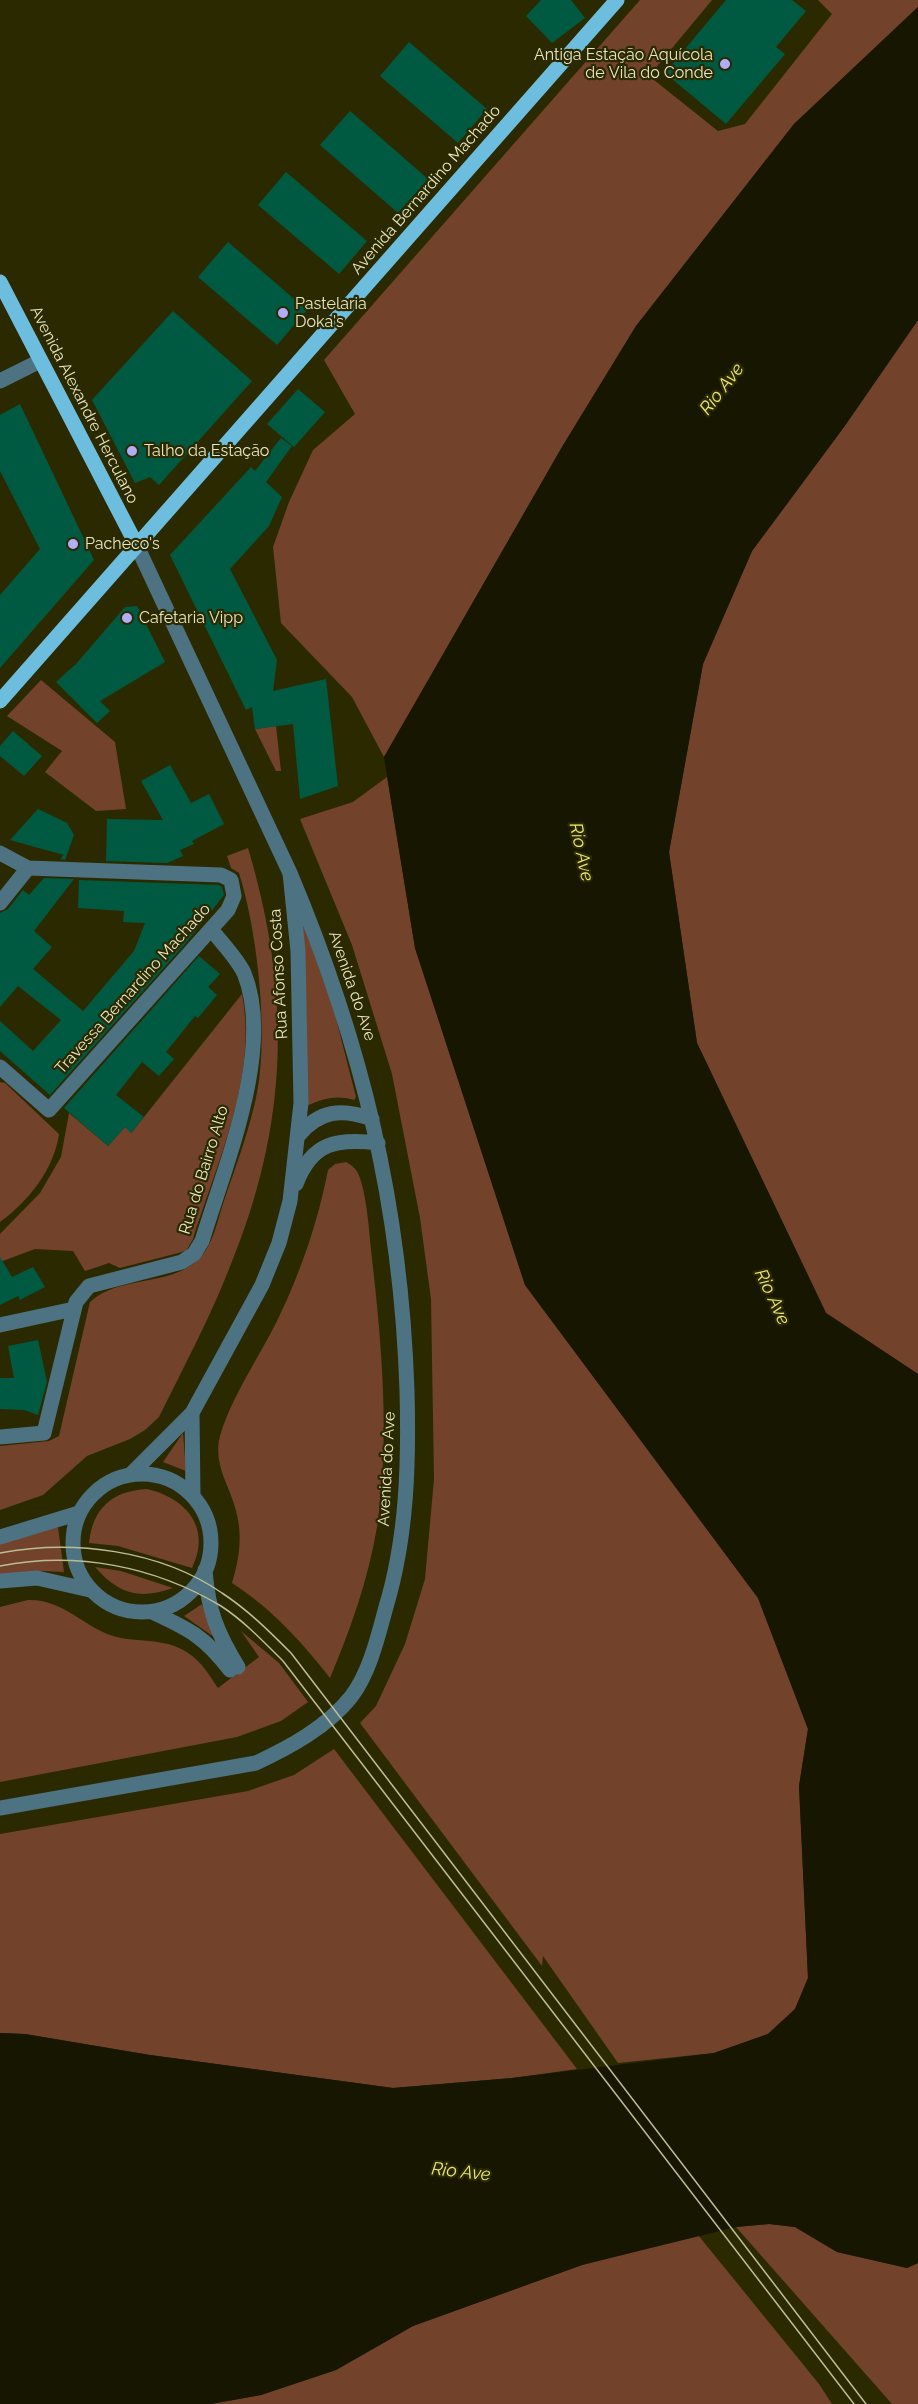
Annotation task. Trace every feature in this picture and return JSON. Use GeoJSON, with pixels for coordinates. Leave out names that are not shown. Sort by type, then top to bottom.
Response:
{"type":"FeatureCollection","features":[{"type":"Feature","properties":{"kind":"main road","name":"Avenida Bernardino Machado"},"geometry":{"type":"LineString","coordinates":[[0,701],[617,0]]}},
{"type":"Feature","properties":{"kind":"main road","name":"Avenida Alexandre Herculano"},"geometry":{"type":"LineString","coordinates":[[0,282],[136,544]]}},
{"type":"Feature","properties":{"kind":"street"},"geometry":{"type":"LineString","coordinates":[[0,381],[40,361]]}},
{"type":"Feature","properties":{"kind":"street","name":"Rua Afonso Costa"},"geometry":{"type":"LineString","coordinates":[[131,1474],[192,1413],[262,1285],[279,1243],[290,1201],[301,1103],[301,1012],[290,873],[136,544]]}},
{"type":"Feature","properties":{"kind":"street","name":"Travessa Bernardino Machado"},"geometry":{"type":"LineString","coordinates":[[0,853],[28,868],[221,875],[231,880],[234,896],[228,910],[49,1110],[0,1067]]}},
{"type":"Feature","properties":{"kind":"street"},"geometry":{"type":"LineString","coordinates":[[0,903],[28,868]]}},
{"type":"Feature","properties":{"kind":"street","name":"Avenida do Ave"},"geometry":{"type":"LineString","coordinates":[[0,1808],[256,1763],[291,1746],[315,1730],[351,1696],[373,1653],[392,1588],[403,1528],[409,1442],[405,1333],[390,1199],[372,1119],[341,1002],[290,873]]}},
{"type":"Feature","properties":{"kind":"street","name":"Rua do Bairro Alto"},"geometry":{"type":"LineString","coordinates":[[74,1309],[76,1302],[89,1286],[182,1262],[194,1254],[202,1242],[248,1088],[253,1049],[252,1005],[243,972],[211,929]]}},
{"type":"Feature","properties":{"kind":"street"},"geometry":{"type":"LineString","coordinates":[[298,1136],[307,1125],[322,1115],[339,1111],[372,1119]]}},
{"type":"Feature","properties":{"kind":"street"},"geometry":{"type":"LineString","coordinates":[[290,1201],[301,1170],[315,1151],[336,1141],[378,1143]]}},
{"type":"Feature","properties":{"kind":"street"},"geometry":{"type":"LineString","coordinates":[[0,1324],[74,1309],[44,1433],[0,1437]]}},
{"type":"Feature","properties":{"kind":"street","name":"Rua Afonso Costa"},"geometry":{"type":"LineString","coordinates":[[192,1413],[193,1496]]}},
{"type":"Feature","properties":{"kind":"street"},"geometry":{"type":"LineString","coordinates":[[131,1474],[154,1474],[175,1482],[193,1496],[206,1515],[211,1537],[209,1560],[192,1591],[174,1605],[152,1612],[119,1608],[108,1604],[90,1590],[80,1576],[73,1554],[73,1530],[78,1513],[91,1495],[109,1481],[131,1474]]}},
{"type":"Feature","properties":{"kind":"street"},"geometry":{"type":"LineString","coordinates":[[0,1538],[78,1513]]}},
{"type":"Feature","properties":{"kind":"street"},"geometry":{"type":"LineString","coordinates":[[152,1612],[188,1628],[210,1644],[235,1670],[211,1613],[205,1569]]}},
{"type":"Feature","properties":{"kind":"street"},"geometry":{"type":"LineString","coordinates":[[0,1581],[37,1578],[90,1590]]}},
{"type":"Feature","properties":{"kind":"shaded area"},"geometry":{"type":"Polygon","coordinates":[[[640,0],[712,0],[649,76],[718,131],[745,124],[832,14],[818,0],[918,0],[918,7],[794,124],[636,326],[562,447],[384,757],[352,697],[281,623],[273,547],[289,502],[313,450],[355,414],[324,360],[640,0]]]}},
{"type":"Feature","properties":{"kind":"shaded area"},"geometry":{"type":"Polygon","coordinates":[[[918,320],[918,1374],[826,1313],[697,1043],[669,852],[703,664],[752,551],[844,427],[918,320]]]}},
{"type":"Feature","properties":{"kind":"shaded area"},"geometry":{"type":"Polygon","coordinates":[[[41,680],[115,742],[126,809],[96,811],[45,772],[62,751],[7,716],[41,680]]]}},
{"type":"Feature","properties":{"kind":"shaded area"},"geometry":{"type":"Polygon","coordinates":[[[276,726],[281,771],[276,771],[255,729],[276,726]]]}},
{"type":"Feature","properties":{"kind":"shaded area"},"geometry":{"type":"Polygon","coordinates":[[[387,777],[415,948],[525,1285],[758,1598],[808,1729],[799,1786],[808,1978],[795,2009],[768,2034],[714,2053],[618,2063],[543,1956],[542,1966],[360,1723],[376,1706],[405,1644],[425,1579],[434,1479],[431,1299],[420,1218],[392,1074],[352,945],[300,819],[353,802],[387,777]]]}},
{"type":"Feature","properties":{"kind":"shaded area"},"geometry":{"type":"Polygon","coordinates":[[[248,848],[272,956],[277,1008],[278,1060],[273,1112],[249,1216],[221,1288],[159,1417],[145,1430],[130,1439],[87,1456],[43,1495],[0,1510],[0,1446],[49,1441],[59,1436],[90,1302],[115,1288],[159,1278],[186,1268],[203,1254],[215,1230],[251,1118],[258,1086],[262,1048],[255,944],[239,873],[231,868],[227,856],[248,848]]]}},
{"type":"Feature","properties":{"kind":"shaded area"},"geometry":{"type":"Polygon","coordinates":[[[296,903],[333,1007],[356,1097],[354,1100],[331,1098],[309,1105],[304,1101],[306,1002],[303,954],[296,903]]]}},
{"type":"Feature","properties":{"kind":"shaded area"},"geometry":{"type":"Polygon","coordinates":[[[242,994],[245,1025],[240,1088],[223,1150],[193,1239],[186,1251],[120,1268],[109,1263],[85,1271],[73,1251],[35,1249],[0,1262],[0,1234],[40,1193],[61,1157],[69,1113],[108,1146],[125,1127],[132,1132],[242,994]]]}},
{"type":"Feature","properties":{"kind":"shaded area"},"geometry":{"type":"Polygon","coordinates":[[[0,1082],[5,1083],[59,1134],[46,1172],[21,1204],[0,1222],[0,1082]]]}},
{"type":"Feature","properties":{"kind":"shaded area"},"geometry":{"type":"Polygon","coordinates":[[[346,1162],[359,1175],[368,1218],[379,1325],[384,1427],[383,1461],[377,1527],[369,1566],[352,1622],[330,1678],[285,1626],[232,1583],[239,1554],[239,1526],[235,1507],[222,1473],[218,1446],[231,1407],[277,1321],[293,1285],[314,1228],[328,1170],[335,1164],[346,1162]]]}},
{"type":"Feature","properties":{"kind":"shaded area"},"geometry":{"type":"Polygon","coordinates":[[[183,1433],[186,1471],[163,1462],[183,1433]]]}},
{"type":"Feature","properties":{"kind":"shaded area"},"geometry":{"type":"Polygon","coordinates":[[[147,1489],[173,1500],[184,1507],[192,1517],[199,1540],[192,1568],[118,1546],[89,1543],[95,1520],[106,1504],[124,1493],[147,1489]]]}},
{"type":"Feature","properties":{"kind":"shaded area"},"geometry":{"type":"Polygon","coordinates":[[[58,1527],[64,1572],[43,1571],[0,1575],[0,1543],[58,1527]]]}},
{"type":"Feature","properties":{"kind":"shaded area"},"geometry":{"type":"Polygon","coordinates":[[[95,1567],[121,1571],[173,1588],[149,1594],[130,1592],[112,1583],[95,1567]]]}},
{"type":"Feature","properties":{"kind":"shaded area"},"geometry":{"type":"Polygon","coordinates":[[[28,1600],[54,1605],[97,1629],[121,1638],[164,1643],[180,1648],[197,1660],[218,1688],[259,1657],[241,1631],[279,1663],[308,1702],[281,1721],[237,1737],[0,1782],[0,1607],[28,1600]]]}},
{"type":"Feature","properties":{"kind":"shaded area"},"geometry":{"type":"Polygon","coordinates":[[[202,1604],[214,1637],[184,1616],[202,1604]]]}},
{"type":"Feature","properties":{"kind":"shaded area"},"geometry":{"type":"Polygon","coordinates":[[[334,1749],[577,2069],[512,2078],[393,2088],[150,2055],[25,2034],[0,2033],[0,1834],[248,1791],[294,1775],[334,1749]]]}},
{"type":"Feature","properties":{"kind":"shaded area"},"geometry":{"type":"Polygon","coordinates":[[[769,2224],[795,2227],[837,2252],[907,2268],[918,2263],[918,2404],[892,2404],[736,2227],[769,2224]]]}},
{"type":"Feature","properties":{"kind":"shaded area"},"geometry":{"type":"Polygon","coordinates":[[[698,2235],[819,2384],[832,2404],[211,2404],[261,2395],[336,2370],[413,2326],[582,2265],[698,2235]]]}},
{"type":"Feature","properties":{"kind":"water","name":"Rio Ave"},"geometry":{"type":"Polygon","coordinates":[[[918,7],[918,320],[844,427],[752,551],[703,664],[669,852],[697,1043],[826,1313],[918,1374],[918,2263],[907,2268],[837,2252],[795,2227],[769,2224],[736,2227],[582,2265],[413,2326],[336,2370],[261,2395],[211,2404],[0,2404],[0,2033],[25,2034],[150,2055],[393,2088],[512,2078],[714,2053],[768,2034],[795,2009],[808,1978],[799,1786],[808,1729],[758,1598],[525,1285],[415,948],[384,757],[562,447],[636,326],[794,124],[918,7]]]}},
{"type":"Feature","properties":{"kind":"building"},"geometry":{"type":"Polygon","coordinates":[[[541,0],[571,0],[585,18],[552,43],[526,16],[541,0]]]}},
{"type":"Feature","properties":{"kind":"building","name":"Antiga Estação Aquícola de Vila do Conde"},"geometry":{"type":"Polygon","coordinates":[[[726,0],[792,0],[806,11],[776,47],[785,54],[726,124],[665,73],[726,0]]]}},
{"type":"Feature","properties":{"kind":"building"},"geometry":{"type":"Polygon","coordinates":[[[409,42],[487,109],[458,143],[380,76],[409,42]]]}},
{"type":"Feature","properties":{"kind":"building"},"geometry":{"type":"Polygon","coordinates":[[[350,111],[428,179],[398,213],[320,145],[350,111]]]}},
{"type":"Feature","properties":{"kind":"building"},"geometry":{"type":"Polygon","coordinates":[[[286,172],[367,241],[339,274],[258,205],[286,172]]]}},
{"type":"Feature","properties":{"kind":"building"},"geometry":{"type":"Polygon","coordinates":[[[228,242],[307,310],[277,345],[198,277],[228,242]]]}},
{"type":"Feature","properties":{"kind":"building"},"geometry":{"type":"Polygon","coordinates":[[[173,311],[252,381],[159,485],[150,477],[135,483],[92,400],[173,311]]]}},
{"type":"Feature","properties":{"kind":"building"},"geometry":{"type":"Polygon","coordinates":[[[298,389],[325,412],[294,447],[267,424],[298,389]]]}},
{"type":"Feature","properties":{"kind":"building"},"geometry":{"type":"Polygon","coordinates":[[[20,404],[94,560],[0,668],[0,595],[40,549],[0,471],[0,415],[20,404]]]}},
{"type":"Feature","properties":{"kind":"building"},"geometry":{"type":"Polygon","coordinates":[[[281,438],[292,446],[266,482],[282,497],[269,526],[230,569],[277,660],[273,691],[326,679],[338,786],[300,799],[293,724],[255,729],[252,707],[246,710],[170,555],[251,467],[255,471],[281,438]]]}},
{"type":"Feature","properties":{"kind":"building"},"geometry":{"type":"Polygon","coordinates":[[[137,606],[165,662],[100,701],[110,711],[97,723],[56,682],[76,664],[125,607],[137,606]]]}},
{"type":"Feature","properties":{"kind":"building"},"geometry":{"type":"Polygon","coordinates":[[[13,731],[42,756],[24,776],[0,756],[0,746],[13,731]]]}},
{"type":"Feature","properties":{"kind":"building"},"geometry":{"type":"Polygon","coordinates":[[[170,765],[191,803],[209,794],[224,824],[192,841],[194,844],[180,850],[183,856],[167,863],[106,861],[107,819],[163,820],[141,781],[170,765]]]}},
{"type":"Feature","properties":{"kind":"building"},"geometry":{"type":"Polygon","coordinates":[[[38,809],[67,823],[74,835],[65,860],[60,859],[64,855],[10,840],[38,809]]]}},
{"type":"Feature","properties":{"kind":"building"},"geometry":{"type":"Polygon","coordinates":[[[44,878],[74,879],[34,931],[52,947],[33,969],[83,1011],[134,951],[145,923],[123,922],[124,911],[78,908],[79,880],[219,885],[224,895],[185,944],[50,1095],[0,1051],[0,1021],[33,1051],[61,1020],[18,986],[0,1007],[0,913],[8,909],[23,890],[29,895],[44,878]]]}},
{"type":"Feature","properties":{"kind":"building"},"geometry":{"type":"Polygon","coordinates":[[[199,956],[220,974],[208,987],[217,995],[198,1018],[195,1016],[166,1052],[174,1059],[159,1076],[142,1062],[116,1095],[144,1117],[131,1133],[125,1127],[108,1146],[64,1108],[199,956]]]}},
{"type":"Feature","properties":{"kind":"building"},"geometry":{"type":"Polygon","coordinates":[[[0,1257],[12,1277],[33,1267],[45,1287],[20,1300],[18,1296],[0,1305],[0,1257]]]}},
{"type":"Feature","properties":{"kind":"building"},"geometry":{"type":"Polygon","coordinates":[[[38,1340],[47,1382],[38,1415],[24,1410],[0,1409],[0,1378],[14,1378],[8,1346],[38,1340]]]}},
{"type":"Feature","properties":{"kind":"tram line"},"geometry":{"type":"LineString","coordinates":[[0,1553],[56,1547],[86,1548],[143,1558],[198,1578],[232,1600],[275,1637],[291,1653],[866,2404]]}},
{"type":"Feature","properties":{"kind":"tram line"},"geometry":{"type":"LineString","coordinates":[[0,1566],[57,1560],[114,1565],[142,1572],[195,1592],[221,1606],[261,1639],[283,1661],[854,2404]]}},
{"type":"Feature","properties":{"kind":"place","name":"Antiga Estação Aquícola de Vila do Conde"},"geometry":{"type":"Point","coordinates":[725,64]}},
{"type":"Feature","properties":{"kind":"place","name":"Pastelaria Doka's"},"geometry":{"type":"Point","coordinates":[283,313]}},
{"type":"Feature","properties":{"kind":"place","name":"Talho da Estação"},"geometry":{"type":"Point","coordinates":[132,451]}},
{"type":"Feature","properties":{"kind":"place","name":"Pacheco's"},"geometry":{"type":"Point","coordinates":[73,544]}},
{"type":"Feature","properties":{"kind":"place","name":"Cafetaria Vipp"},"geometry":{"type":"Point","coordinates":[127,618]}}]}
